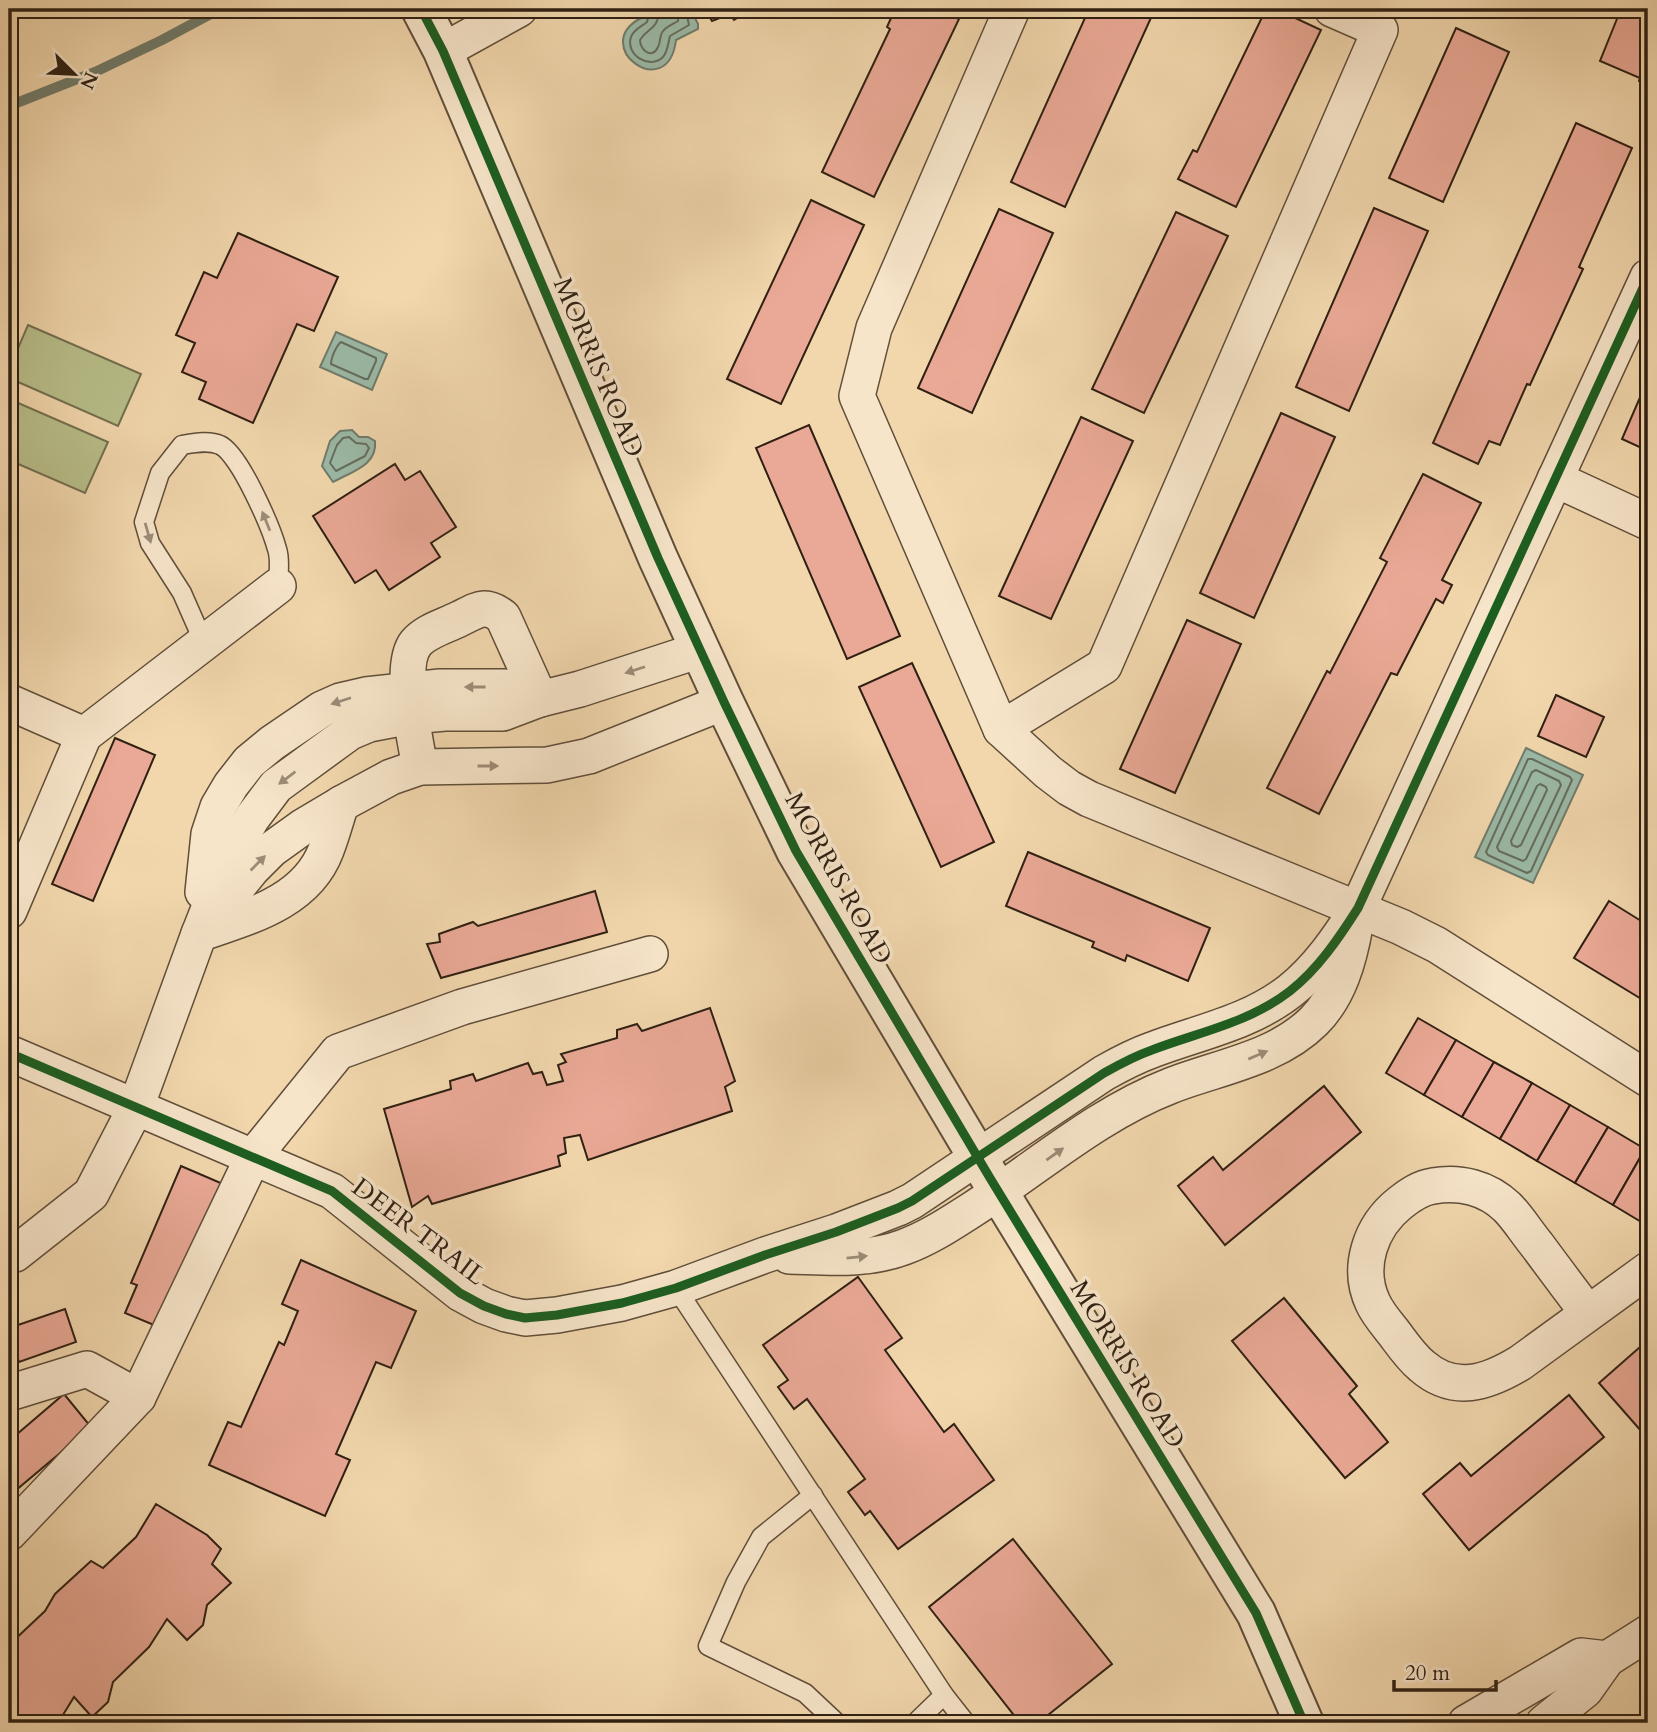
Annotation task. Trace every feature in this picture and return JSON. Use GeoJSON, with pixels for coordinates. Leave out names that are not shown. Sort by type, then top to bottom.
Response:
{"type":"FeatureCollection","features":[{"type":"Feature","properties":{"kind":"street","name":"MORRIS ROAD"},"geometry":{"type":"LineString","coordinates":[[421,9],[443,51],[658,558],[796,851],[998,1192],[1256,1613],[1304,1723]]}},
{"type":"Feature","properties":{"kind":"street"},"geometry":{"type":"LineString","coordinates":[[443,51],[519,9]]}},
{"type":"Feature","properties":{"kind":"street"},"geometry":{"type":"LineString","coordinates":[[1012,9],[874,328],[857,396],[1001,729],[1048,772],[1089,799],[1358,908],[1437,945],[1648,1079]]}},
{"type":"Feature","properties":{"kind":"street"},"geometry":{"type":"LineString","coordinates":[[1001,729],[1104,666],[1380,30],[1332,9]]}},
{"type":"Feature","properties":{"kind":"street"},"geometry":{"type":"LineString","coordinates":[[765,1255],[846,1258],[892,1251],[933,1234],[1119,1110],[1169,1086],[1254,1057],[1298,1035],[1324,1010],[1340,982],[1351,951],[1358,908],[1648,277]]}},
{"type":"Feature","properties":{"kind":"street"},"geometry":{"type":"LineString","coordinates":[[1555,479],[1648,522]]}},
{"type":"Feature","properties":{"kind":"street"},"geometry":{"type":"LineString","coordinates":[[9,911],[84,735],[278,586]]}},
{"type":"Feature","properties":{"kind":"street"},"geometry":{"type":"LineString","coordinates":[[420,767],[410,702],[409,656],[424,635],[482,608],[494,610],[503,617],[540,699]]}},
{"type":"Feature","properties":{"kind":"street"},"geometry":{"type":"LineString","coordinates":[[9,1256],[91,1194],[136,1107],[231,853],[251,818],[276,786],[350,732],[410,702],[445,713],[503,713],[700,650]]}},
{"type":"Feature","properties":{"kind":"street"},"geometry":{"type":"LineString","coordinates":[[9,702],[84,735]]}},
{"type":"Feature","properties":{"kind":"street"},"geometry":{"type":"LineString","coordinates":[[199,934],[252,869],[272,849],[304,826],[391,777],[420,767],[547,765],[578,759],[724,702]]}},
{"type":"Feature","properties":{"kind":"street"},"geometry":{"type":"LineString","coordinates":[[199,934],[260,912],[284,899],[308,881],[326,852],[341,804]]}},
{"type":"Feature","properties":{"kind":"street","name":"DEER TRAIL"},"geometry":{"type":"LineString","coordinates":[[9,1053],[332,1191],[460,1293],[484,1306],[526,1318],[557,1315],[622,1303],[676,1288],[836,1232],[912,1201],[1066,1096],[1121,1063],[1239,1021],[1265,1008],[1308,975],[1358,908]]}},
{"type":"Feature","properties":{"kind":"street"},"geometry":{"type":"LineString","coordinates":[[9,1534],[138,1397],[253,1157],[338,1052],[462,1007],[650,954]]}},
{"type":"Feature","properties":{"kind":"street"},"geometry":{"type":"LineString","coordinates":[[1588,1313],[1507,1207],[1487,1193],[1466,1185],[1448,1183],[1427,1187],[1411,1194],[1381,1222],[1367,1255],[1368,1291],[1374,1306],[1422,1367],[1449,1381],[1483,1381],[1499,1376],[1520,1363],[1648,1270]]}},
{"type":"Feature","properties":{"kind":"street"},"geometry":{"type":"LineString","coordinates":[[9,1392],[87,1368],[138,1397]]}},
{"type":"Feature","properties":{"kind":"street"},"geometry":{"type":"LineString","coordinates":[[1544,1723],[1585,1690],[1607,1659],[1648,1633]]}},
{"type":"Feature","properties":{"kind":"street"},"geometry":{"type":"LineString","coordinates":[[1479,1720],[1581,1656],[1607,1659]]}},
{"type":"Feature","properties":{"kind":"lane"},"geometry":{"type":"LineString","coordinates":[[204,643],[182,593],[150,543],[144,522],[160,473],[182,445],[202,442],[220,445],[234,457],[257,500],[278,551],[278,586]]}},
{"type":"Feature","properties":{"kind":"lane"},"geometry":{"type":"LineString","coordinates":[[676,1288],[944,1695],[966,1723]]}},
{"type":"Feature","properties":{"kind":"lane"},"geometry":{"type":"LineString","coordinates":[[813,1495],[761,1537],[736,1582],[708,1646],[805,1693],[837,1723]]}},
{"type":"Feature","properties":{"kind":"lane"},"geometry":{"type":"LineString","coordinates":[[915,1723],[944,1695]]}},
{"type":"Feature","properties":{"kind":"green space"},"geometry":{"type":"Polygon","coordinates":[[[28,325],[141,374],[118,426],[9,378],[9,369],[28,325]]]}},
{"type":"Feature","properties":{"kind":"green space"},"geometry":{"type":"Polygon","coordinates":[[[9,399],[108,442],[85,493],[9,460],[9,399]]]}},
{"type":"Feature","properties":{"kind":"water"},"geometry":{"type":"Polygon","coordinates":[[[644,9],[696,9],[694,16],[698,29],[676,40],[670,59],[660,68],[647,69],[636,64],[627,54],[623,42],[627,30],[641,18],[644,9]]]}},
{"type":"Feature","properties":{"kind":"water"},"geometry":{"type":"Polygon","coordinates":[[[336,332],[387,354],[372,390],[320,367],[336,332]]]}},
{"type":"Feature","properties":{"kind":"water"},"geometry":{"type":"Polygon","coordinates":[[[352,430],[359,437],[368,437],[375,441],[375,449],[362,467],[333,482],[322,466],[330,441],[340,431],[352,430]]]}},
{"type":"Feature","properties":{"kind":"water"},"geometry":{"type":"Polygon","coordinates":[[[1526,748],[1583,775],[1533,883],[1475,857],[1526,748]]]}},
{"type":"Feature","properties":{"kind":"building"},"geometry":{"type":"Polygon","coordinates":[[[705,9],[752,9],[734,20],[730,14],[712,21],[705,9]]]}},
{"type":"Feature","properties":{"kind":"building"},"geometry":{"type":"Polygon","coordinates":[[[895,9],[938,9],[959,19],[874,197],[822,172],[890,29],[887,27],[895,9]]]}},
{"type":"Feature","properties":{"kind":"building"},"geometry":{"type":"Polygon","coordinates":[[[1089,9],[1155,9],[1065,207],[1011,182],[1089,9]]]}},
{"type":"Feature","properties":{"kind":"building"},"geometry":{"type":"Polygon","coordinates":[[[1266,9],[1276,9],[1321,30],[1236,207],[1178,179],[1193,150],[1197,152],[1266,9]]]}},
{"type":"Feature","properties":{"kind":"building"},"geometry":{"type":"Polygon","coordinates":[[[1621,9],[1648,11],[1648,85],[1639,81],[1640,78],[1600,61],[1621,9]]]}},
{"type":"Feature","properties":{"kind":"building"},"geometry":{"type":"Polygon","coordinates":[[[1456,28],[1509,52],[1443,202],[1389,178],[1456,28]]]}},
{"type":"Feature","properties":{"kind":"building"},"geometry":{"type":"Polygon","coordinates":[[[1576,123],[1632,148],[1579,267],[1583,269],[1530,385],[1527,384],[1500,445],[1489,441],[1478,464],[1433,443],[1576,123]]]}},
{"type":"Feature","properties":{"kind":"building"},"geometry":{"type":"Polygon","coordinates":[[[811,200],[864,225],[781,404],[727,379],[811,200]]]}},
{"type":"Feature","properties":{"kind":"building"},"geometry":{"type":"Polygon","coordinates":[[[1374,208],[1428,231],[1349,411],[1296,387],[1374,208]]]}},
{"type":"Feature","properties":{"kind":"building"},"geometry":{"type":"Polygon","coordinates":[[[999,209],[1053,233],[972,413],[918,388],[999,209]]]}},
{"type":"Feature","properties":{"kind":"building"},"geometry":{"type":"Polygon","coordinates":[[[1176,212],[1228,236],[1144,413],[1092,389],[1176,212]]]}},
{"type":"Feature","properties":{"kind":"building"},"geometry":{"type":"Polygon","coordinates":[[[238,233],[338,277],[314,331],[297,324],[253,423],[199,399],[206,382],[182,372],[195,343],[176,335],[204,272],[217,278],[238,233]]]}},
{"type":"Feature","properties":{"kind":"building"},"geometry":{"type":"Polygon","coordinates":[[[1644,388],[1648,390],[1648,456],[1642,453],[1644,449],[1622,439],[1644,388]]]}},
{"type":"Feature","properties":{"kind":"building"},"geometry":{"type":"Polygon","coordinates":[[[1281,413],[1335,437],[1254,618],[1200,593],[1281,413]]]}},
{"type":"Feature","properties":{"kind":"building"},"geometry":{"type":"Polygon","coordinates":[[[1081,417],[1133,441],[1051,619],[999,596],[1081,417]]]}},
{"type":"Feature","properties":{"kind":"building"},"geometry":{"type":"Polygon","coordinates":[[[809,425],[900,636],[847,659],[756,448],[809,425]]]}},
{"type":"Feature","properties":{"kind":"building"},"geometry":{"type":"Polygon","coordinates":[[[395,464],[405,480],[420,471],[456,527],[431,543],[440,557],[389,590],[376,570],[355,583],[313,516],[395,464]]]}},
{"type":"Feature","properties":{"kind":"building"},"geometry":{"type":"Polygon","coordinates":[[[1423,474],[1481,503],[1442,580],[1452,585],[1443,603],[1436,599],[1397,675],[1391,673],[1319,814],[1267,788],[1387,562],[1380,558],[1423,474]]]}},
{"type":"Feature","properties":{"kind":"building"},"geometry":{"type":"Polygon","coordinates":[[[1187,620],[1241,644],[1175,793],[1120,769],[1187,620]]]}},
{"type":"Feature","properties":{"kind":"building"},"geometry":{"type":"Polygon","coordinates":[[[912,663],[994,842],[941,867],[859,687],[912,663]]]}},
{"type":"Feature","properties":{"kind":"building"},"geometry":{"type":"Polygon","coordinates":[[[1556,695],[1604,717],[1586,757],[1538,736],[1556,695]]]}},
{"type":"Feature","properties":{"kind":"building"},"geometry":{"type":"Polygon","coordinates":[[[115,738],[155,755],[93,901],[52,884],[115,738]]]}},
{"type":"Feature","properties":{"kind":"building"},"geometry":{"type":"Polygon","coordinates":[[[1028,852],[1210,928],[1188,981],[1127,955],[1125,961],[1092,947],[1094,942],[1006,906],[1028,852]]]}},
{"type":"Feature","properties":{"kind":"building"},"geometry":{"type":"Polygon","coordinates":[[[595,891],[607,932],[441,978],[427,944],[440,942],[439,934],[473,922],[478,926],[595,891]]]}},
{"type":"Feature","properties":{"kind":"building"},"geometry":{"type":"Polygon","coordinates":[[[1609,901],[1646,924],[1641,933],[1648,937],[1648,1003],[1574,958],[1609,901]]]}},
{"type":"Feature","properties":{"kind":"building"},"geometry":{"type":"Polygon","coordinates":[[[710,1008],[735,1081],[725,1087],[732,1111],[588,1160],[580,1135],[564,1138],[566,1153],[558,1156],[560,1166],[432,1204],[428,1196],[412,1207],[384,1109],[451,1089],[450,1081],[473,1074],[476,1081],[528,1063],[533,1074],[542,1072],[547,1085],[563,1081],[558,1065],[566,1062],[561,1054],[617,1038],[617,1030],[637,1024],[642,1031],[710,1008]]]}},
{"type":"Feature","properties":{"kind":"building"},"geometry":{"type":"Polygon","coordinates":[[[1418,1018],[1456,1040],[1424,1095],[1386,1073],[1418,1018]]]}},
{"type":"Feature","properties":{"kind":"building"},"geometry":{"type":"Polygon","coordinates":[[[1456,1040],[1494,1062],[1462,1117],[1424,1095],[1456,1040]]]}},
{"type":"Feature","properties":{"kind":"building"},"geometry":{"type":"Polygon","coordinates":[[[1494,1062],[1532,1083],[1500,1139],[1462,1117],[1494,1062]]]}},
{"type":"Feature","properties":{"kind":"building"},"geometry":{"type":"Polygon","coordinates":[[[1532,1083],[1570,1105],[1537,1161],[1500,1139],[1532,1083]]]}},
{"type":"Feature","properties":{"kind":"building"},"geometry":{"type":"Polygon","coordinates":[[[1324,1086],[1361,1132],[1225,1245],[1178,1186],[1213,1157],[1223,1170],[1324,1086]]]}},
{"type":"Feature","properties":{"kind":"building"},"geometry":{"type":"Polygon","coordinates":[[[1570,1105],[1608,1127],[1575,1183],[1537,1161],[1570,1105]]]}},
{"type":"Feature","properties":{"kind":"building"},"geometry":{"type":"Polygon","coordinates":[[[1608,1127],[1645,1149],[1613,1205],[1575,1183],[1608,1127]]]}},
{"type":"Feature","properties":{"kind":"building"},"geometry":{"type":"Polygon","coordinates":[[[1645,1149],[1648,1151],[1648,1226],[1613,1205],[1645,1149]]]}},
{"type":"Feature","properties":{"kind":"building"},"geometry":{"type":"Polygon","coordinates":[[[181,1166],[223,1184],[161,1328],[125,1313],[137,1285],[131,1283],[181,1166]]]}},
{"type":"Feature","properties":{"kind":"building"},"geometry":{"type":"Polygon","coordinates":[[[301,1260],[416,1311],[391,1368],[376,1362],[336,1454],[350,1460],[325,1516],[209,1465],[228,1422],[241,1427],[279,1342],[284,1345],[298,1311],[282,1304],[301,1260]]]}},
{"type":"Feature","properties":{"kind":"building"},"geometry":{"type":"Polygon","coordinates":[[[858,1277],[902,1338],[885,1350],[944,1432],[954,1424],[994,1480],[898,1549],[870,1511],[865,1515],[848,1492],[865,1479],[807,1399],[794,1409],[778,1387],[788,1380],[763,1345],[858,1277]]]}},
{"type":"Feature","properties":{"kind":"building"},"geometry":{"type":"Polygon","coordinates":[[[1284,1298],[1357,1386],[1349,1394],[1388,1442],[1345,1478],[1232,1341],[1284,1298]]]}},
{"type":"Feature","properties":{"kind":"building"},"geometry":{"type":"Polygon","coordinates":[[[65,1309],[76,1342],[19,1362],[9,1328],[65,1309]]]}},
{"type":"Feature","properties":{"kind":"building"},"geometry":{"type":"Polygon","coordinates":[[[1648,1340],[1648,1427],[1642,1432],[1599,1383],[1648,1340]]]}},
{"type":"Feature","properties":{"kind":"building"},"geometry":{"type":"Polygon","coordinates":[[[64,1394],[91,1427],[9,1496],[9,1441],[64,1394]]]}},
{"type":"Feature","properties":{"kind":"building"},"geometry":{"type":"Polygon","coordinates":[[[1569,1395],[1604,1437],[1469,1550],[1423,1494],[1460,1463],[1471,1476],[1569,1395]]]}},
{"type":"Feature","properties":{"kind":"building"},"geometry":{"type":"Polygon","coordinates":[[[156,1504],[207,1535],[221,1549],[212,1564],[231,1583],[207,1605],[203,1625],[187,1640],[167,1619],[149,1647],[113,1682],[108,1702],[92,1717],[74,1697],[58,1723],[31,1723],[9,1710],[9,1642],[45,1611],[55,1594],[91,1561],[103,1568],[136,1537],[156,1504]]]}},
{"type":"Feature","properties":{"kind":"building"},"geometry":{"type":"Polygon","coordinates":[[[1013,1539],[1112,1664],[1038,1723],[1020,1723],[929,1607],[1013,1539]]]}},
{"type":"Feature","properties":{"kind":"waterway"},"geometry":{"type":"LineString","coordinates":[[9,106],[95,72],[220,9]]}},
{"type":"Feature","properties":{"kind":"cycle path"},"geometry":{"type":"LineString","coordinates":[[421,9],[443,51],[658,558],[796,851],[990,1178],[1256,1613],[1304,1723]]}},
{"type":"Feature","properties":{"kind":"cycle path"},"geometry":{"type":"LineString","coordinates":[[9,1053],[332,1191],[460,1293],[484,1306],[525,1318],[622,1303],[676,1288],[898,1208],[1128,1060],[1241,1019],[1274,1002],[1310,973],[1327,952],[1358,908],[1648,277]]}}]}
